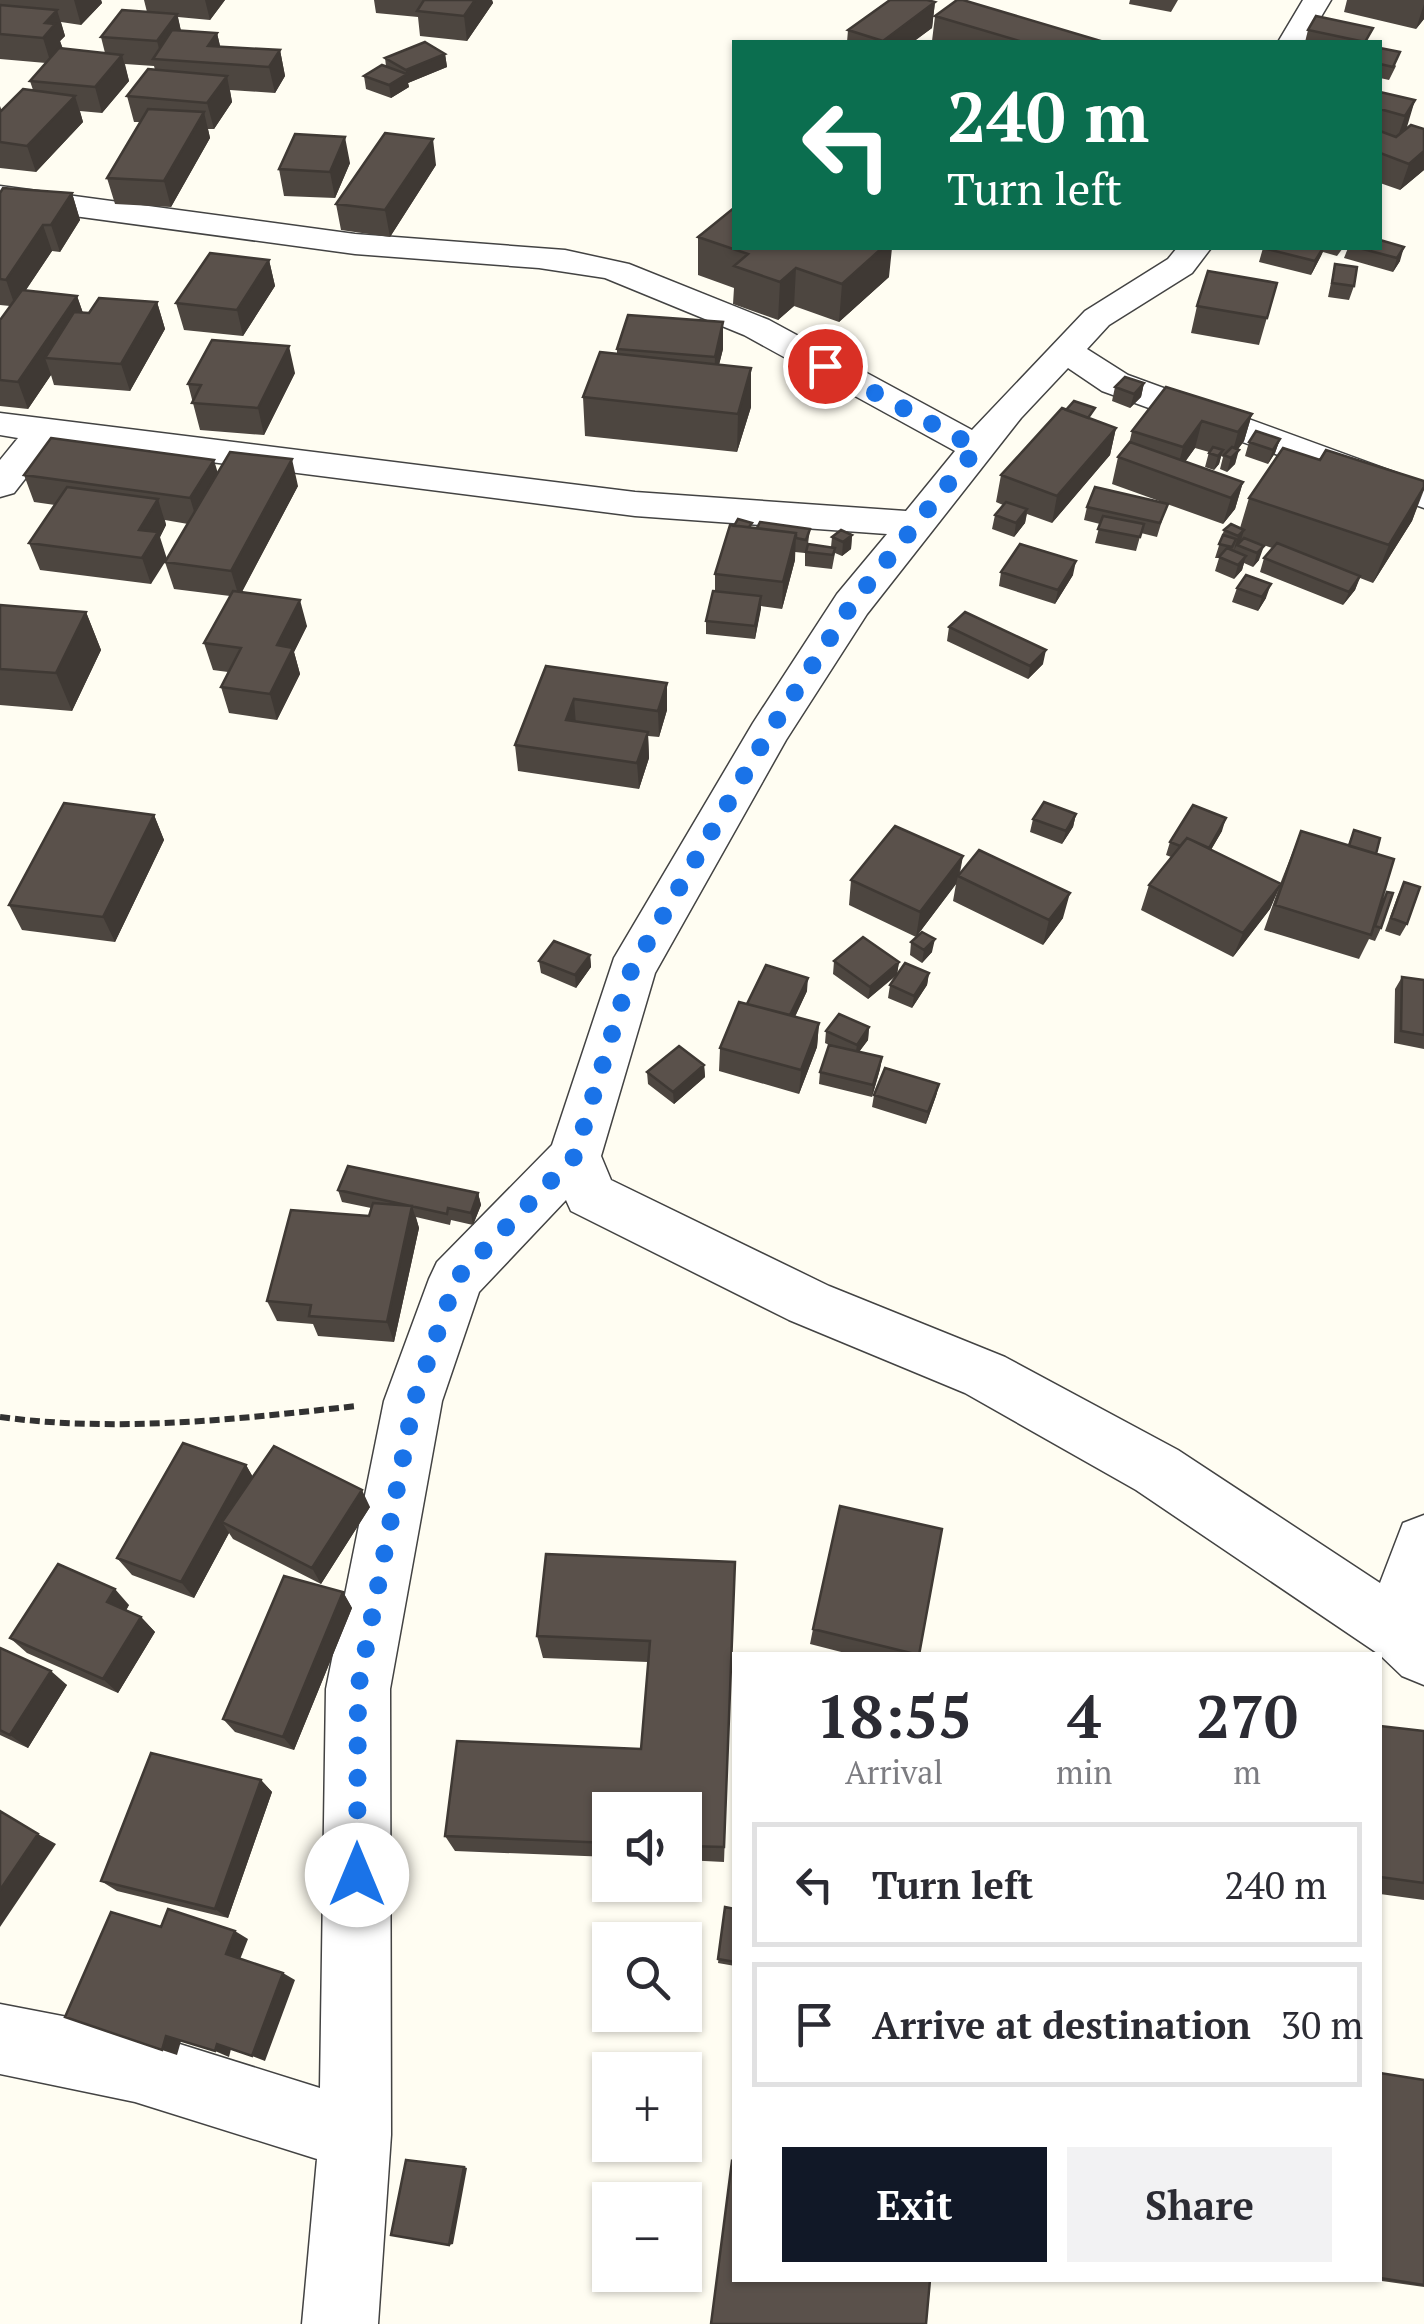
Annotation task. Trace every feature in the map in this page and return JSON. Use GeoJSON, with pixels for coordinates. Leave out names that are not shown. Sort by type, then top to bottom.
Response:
{"type":"FeatureCollection","features":[{"type":"Feature","properties":{"kind":"street"},"geometry":{"type":"LineString","coordinates":[[1293,40],[1316,0]]}},
{"type":"Feature","properties":{"kind":"street"},"geometry":{"type":"LineString","coordinates":[[0,196],[293,238],[552,258],[613,270],[667,288],[762,330],[977,448]]}},
{"type":"Feature","properties":{"kind":"street"},"geometry":{"type":"LineString","coordinates":[[340,2324],[354,2134],[358,1689],[414,1401],[456,1279],[575,1156],[631,971],[768,734],[852,604],[977,448],[1066,350],[1097,318],[1180,266],[1192,250]]}},
{"type":"Feature","properties":{"kind":"street"},"geometry":{"type":"LineString","coordinates":[[1066,350],[1115,383],[1424,496]]}},
{"type":"Feature","properties":{"kind":"street"},"geometry":{"type":"LineString","coordinates":[[0,424],[635,504],[913,524]]}},
{"type":"Feature","properties":{"kind":"street"},"geometry":{"type":"LineString","coordinates":[[0,484],[43,431]]}},
{"type":"Feature","properties":{"kind":"street"},"geometry":{"type":"LineString","coordinates":[[575,1156],[590,1195],[809,1303],[984,1376],[1157,1470],[1409,1642],[1424,1544]]}},
{"type":"Feature","properties":{"kind":"street"},"geometry":{"type":"LineString","coordinates":[[0,2039],[135,2066],[354,2134]]}},
{"type":"Feature","properties":{"kind":"path"},"geometry":{"type":"LineString","coordinates":[[0,1417],[103,1425],[187,1426],[414,1401]]}},
{"type":"Feature","properties":{"kind":"building"},"geometry":{"type":"Polygon","coordinates":[[[424,0],[475,0],[464,16],[417,11],[424,0]]]}},
{"type":"Feature","properties":{"kind":"building"},"geometry":{"type":"Polygon","coordinates":[[[890,0],[935,2],[884,40],[848,30],[890,0]]]}},
{"type":"Feature","properties":{"kind":"building"},"geometry":{"type":"Polygon","coordinates":[[[963,0],[1097,40],[1016,40],[935,16],[963,0]]]}},
{"type":"Feature","properties":{"kind":"building"},"geometry":{"type":"Polygon","coordinates":[[[0,5],[57,10],[45,23],[55,24],[43,38],[0,34],[0,5]]]}},
{"type":"Feature","properties":{"kind":"building"},"geometry":{"type":"Polygon","coordinates":[[[122,10],[177,14],[157,41],[101,37],[122,10]]]}},
{"type":"Feature","properties":{"kind":"building"},"geometry":{"type":"Polygon","coordinates":[[[1316,16],[1373,28],[1366,40],[1308,30],[1316,16]]]}},
{"type":"Feature","properties":{"kind":"building"},"geometry":{"type":"Polygon","coordinates":[[[172,30],[217,33],[208,46],[280,50],[269,67],[153,59],[172,30]]]}},
{"type":"Feature","properties":{"kind":"building"},"geometry":{"type":"Polygon","coordinates":[[[425,42],[445,54],[406,70],[385,58],[425,42]]]}},
{"type":"Feature","properties":{"kind":"building"},"geometry":{"type":"Polygon","coordinates":[[[59,48],[122,55],[95,87],[30,81],[59,48]]]}},
{"type":"Feature","properties":{"kind":"building"},"geometry":{"type":"Polygon","coordinates":[[[1382,48],[1400,52],[1393,67],[1382,64],[1382,48]]]}},
{"type":"Feature","properties":{"kind":"building"},"geometry":{"type":"Polygon","coordinates":[[[382,65],[407,74],[389,85],[364,76],[382,65]]]}},
{"type":"Feature","properties":{"kind":"building"},"geometry":{"type":"Polygon","coordinates":[[[148,69],[227,76],[207,103],[127,96],[148,69]]]}},
{"type":"Feature","properties":{"kind":"building"},"geometry":{"type":"Polygon","coordinates":[[[23,89],[75,96],[27,146],[0,142],[0,112],[23,89]]]}},
{"type":"Feature","properties":{"kind":"building"},"geometry":{"type":"Polygon","coordinates":[[[1382,92],[1415,100],[1405,116],[1382,110],[1382,92]]]}},
{"type":"Feature","properties":{"kind":"building"},"geometry":{"type":"Polygon","coordinates":[[[148,109],[204,112],[164,181],[107,178],[148,109]]]}},
{"type":"Feature","properties":{"kind":"building"},"geometry":{"type":"Polygon","coordinates":[[[1411,125],[1424,129],[1424,151],[1409,164],[1382,154],[1382,132],[1396,137],[1411,125]]]}},
{"type":"Feature","properties":{"kind":"building"},"geometry":{"type":"Polygon","coordinates":[[[385,133],[433,139],[385,210],[336,204],[385,133]]]}},
{"type":"Feature","properties":{"kind":"building"},"geometry":{"type":"Polygon","coordinates":[[[295,134],[345,137],[330,172],[279,169],[295,134]]]}},
{"type":"Feature","properties":{"kind":"building"},"geometry":{"type":"Polygon","coordinates":[[[3,188],[72,193],[51,225],[43,225],[6,280],[0,279],[3,188]]]}},
{"type":"Feature","properties":{"kind":"building"},"geometry":{"type":"Polygon","coordinates":[[[732,209],[732,249],[698,237],[732,209]]]}},
{"type":"Feature","properties":{"kind":"building"},"geometry":{"type":"Polygon","coordinates":[[[1382,241],[1404,247],[1397,258],[1367,250],[1382,250],[1382,241]]]}},
{"type":"Feature","properties":{"kind":"building"},"geometry":{"type":"Polygon","coordinates":[[[736,250],[880,250],[842,284],[796,268],[780,282],[734,266],[748,254],[736,250]]]}},
{"type":"Feature","properties":{"kind":"building"},"geometry":{"type":"Polygon","coordinates":[[[1271,250],[1322,250],[1315,261],[1271,250]]]}},
{"type":"Feature","properties":{"kind":"building"},"geometry":{"type":"Polygon","coordinates":[[[210,253],[269,260],[237,310],[176,303],[210,253]]]}},
{"type":"Feature","properties":{"kind":"building"},"geometry":{"type":"Polygon","coordinates":[[[1335,264],[1357,267],[1354,286],[1332,283],[1335,264]]]}},
{"type":"Feature","properties":{"kind":"building"},"geometry":{"type":"Polygon","coordinates":[[[1208,271],[1277,283],[1267,318],[1197,306],[1208,271]]]}},
{"type":"Feature","properties":{"kind":"building"},"geometry":{"type":"Polygon","coordinates":[[[22,290],[77,296],[18,382],[0,380],[0,320],[22,290]]]}},
{"type":"Feature","properties":{"kind":"building"},"geometry":{"type":"Polygon","coordinates":[[[99,298],[157,302],[121,364],[45,358],[74,312],[89,313],[99,298]]]}},
{"type":"Feature","properties":{"kind":"building"},"geometry":{"type":"Polygon","coordinates":[[[628,315],[723,322],[715,357],[617,349],[628,315]]]}},
{"type":"Feature","properties":{"kind":"building"},"geometry":{"type":"Polygon","coordinates":[[[212,340],[289,346],[258,408],[192,403],[201,385],[188,384],[212,340]]]}},
{"type":"Feature","properties":{"kind":"building"},"geometry":{"type":"Polygon","coordinates":[[[600,352],[751,368],[738,414],[583,397],[600,352]]]}},
{"type":"Feature","properties":{"kind":"building"},"geometry":{"type":"Polygon","coordinates":[[[1125,377],[1144,383],[1134,394],[1115,387],[1125,377]]]}},
{"type":"Feature","properties":{"kind":"building"},"geometry":{"type":"Polygon","coordinates":[[[1166,387],[1252,414],[1238,432],[1202,421],[1183,447],[1132,431],[1166,387]]]}},
{"type":"Feature","properties":{"kind":"building"},"geometry":{"type":"Polygon","coordinates":[[[1074,401],[1095,408],[1088,418],[1066,410],[1074,401]]]}},
{"type":"Feature","properties":{"kind":"building"},"geometry":{"type":"Polygon","coordinates":[[[1062,408],[1116,428],[1057,496],[1001,475],[1062,408]]]}},
{"type":"Feature","properties":{"kind":"building"},"geometry":{"type":"Polygon","coordinates":[[[1256,431],[1280,439],[1273,450],[1249,442],[1256,431]]]}},
{"type":"Feature","properties":{"kind":"building"},"geometry":{"type":"Polygon","coordinates":[[[51,438],[214,460],[190,498],[24,475],[51,438]]]}},
{"type":"Feature","properties":{"kind":"building"},"geometry":{"type":"Polygon","coordinates":[[[1130,442],[1243,482],[1231,498],[1118,457],[1130,442]]]}},
{"type":"Feature","properties":{"kind":"building"},"geometry":{"type":"Polygon","coordinates":[[[1213,447],[1223,450],[1218,456],[1209,453],[1213,447]]]}},
{"type":"Feature","properties":{"kind":"building"},"geometry":{"type":"Polygon","coordinates":[[[1232,447],[1239,450],[1231,458],[1224,455],[1232,447]]]}},
{"type":"Feature","properties":{"kind":"building"},"geometry":{"type":"Polygon","coordinates":[[[1283,448],[1320,460],[1326,450],[1424,481],[1424,487],[1389,545],[1249,498],[1283,448]]]}},
{"type":"Feature","properties":{"kind":"building"},"geometry":{"type":"Polygon","coordinates":[[[230,452],[292,459],[231,571],[165,562],[230,452]]]}},
{"type":"Feature","properties":{"kind":"building"},"geometry":{"type":"Polygon","coordinates":[[[67,487],[158,499],[139,530],[158,532],[142,558],[29,543],[67,487]]]}},
{"type":"Feature","properties":{"kind":"building"},"geometry":{"type":"Polygon","coordinates":[[[1095,487],[1168,504],[1160,523],[1087,507],[1095,487]]]}},
{"type":"Feature","properties":{"kind":"building"},"geometry":{"type":"Polygon","coordinates":[[[1006,502],[1027,509],[1016,523],[995,515],[1006,502]]]}},
{"type":"Feature","properties":{"kind":"building"},"geometry":{"type":"Polygon","coordinates":[[[1103,516],[1144,524],[1140,537],[1098,529],[1103,516]]]}},
{"type":"Feature","properties":{"kind":"building"},"geometry":{"type":"Polygon","coordinates":[[[738,519],[752,523],[749,527],[734,526],[738,519]]]}},
{"type":"Feature","properties":{"kind":"building"},"geometry":{"type":"Polygon","coordinates":[[[760,522],[810,529],[806,540],[796,538],[796,533],[757,528],[760,522]]]}},
{"type":"Feature","properties":{"kind":"building"},"geometry":{"type":"Polygon","coordinates":[[[1231,524],[1244,530],[1238,536],[1224,530],[1231,524]]]}},
{"type":"Feature","properties":{"kind":"building"},"geometry":{"type":"Polygon","coordinates":[[[730,525],[796,533],[783,582],[715,574],[730,525]]]}},
{"type":"Feature","properties":{"kind":"building"},"geometry":{"type":"Polygon","coordinates":[[[841,530],[852,535],[843,542],[832,537],[841,530]]]}},
{"type":"Feature","properties":{"kind":"building"},"geometry":{"type":"Polygon","coordinates":[[[1223,535],[1236,539],[1232,547],[1219,544],[1223,535]]]}},
{"type":"Feature","properties":{"kind":"building"},"geometry":{"type":"Polygon","coordinates":[[[1244,538],[1264,546],[1257,553],[1237,545],[1244,538]]]}},
{"type":"Feature","properties":{"kind":"building"},"geometry":{"type":"Polygon","coordinates":[[[1277,543],[1360,576],[1349,592],[1264,558],[1277,543]]]}},
{"type":"Feature","properties":{"kind":"building"},"geometry":{"type":"Polygon","coordinates":[[[808,544],[835,548],[833,555],[806,552],[808,544]]]}},
{"type":"Feature","properties":{"kind":"building"},"geometry":{"type":"Polygon","coordinates":[[[1020,544],[1076,561],[1058,590],[1001,572],[1020,544]]]}},
{"type":"Feature","properties":{"kind":"building"},"geometry":{"type":"Polygon","coordinates":[[[1227,548],[1246,556],[1238,565],[1219,557],[1227,548]]]}},
{"type":"Feature","properties":{"kind":"building"},"geometry":{"type":"Polygon","coordinates":[[[1246,575],[1271,584],[1262,597],[1237,588],[1246,575]]]}},
{"type":"Feature","properties":{"kind":"building"},"geometry":{"type":"Polygon","coordinates":[[[233,591],[300,600],[277,645],[293,648],[270,694],[221,687],[241,648],[204,643],[233,591]]]}},
{"type":"Feature","properties":{"kind":"building"},"geometry":{"type":"Polygon","coordinates":[[[713,591],[761,596],[755,626],[706,621],[713,591]]]}},
{"type":"Feature","properties":{"kind":"building"},"geometry":{"type":"Polygon","coordinates":[[[0,605],[86,612],[56,673],[0,669],[0,605]]]}},
{"type":"Feature","properties":{"kind":"building"},"geometry":{"type":"Polygon","coordinates":[[[965,612],[1046,650],[1030,666],[949,627],[965,612]]]}},
{"type":"Feature","properties":{"kind":"building"},"geometry":{"type":"Polygon","coordinates":[[[546,666],[667,683],[658,711],[574,699],[566,720],[648,732],[637,763],[515,745],[546,666]]]}},
{"type":"Feature","properties":{"kind":"building"},"geometry":{"type":"Polygon","coordinates":[[[1044,802],[1076,814],[1066,831],[1033,819],[1044,802]]]}},
{"type":"Feature","properties":{"kind":"building"},"geometry":{"type":"Polygon","coordinates":[[[64,803],[154,815],[103,917],[9,905],[64,803]]]}},
{"type":"Feature","properties":{"kind":"building"},"geometry":{"type":"Polygon","coordinates":[[[1193,805],[1226,818],[1209,848],[1187,838],[1180,846],[1170,842],[1193,805]]]}},
{"type":"Feature","properties":{"kind":"building"},"geometry":{"type":"Polygon","coordinates":[[[895,826],[963,856],[920,912],[851,880],[895,826]]]}},
{"type":"Feature","properties":{"kind":"building"},"geometry":{"type":"Polygon","coordinates":[[[1354,830],[1380,838],[1376,854],[1349,846],[1354,830]]]}},
{"type":"Feature","properties":{"kind":"building"},"geometry":{"type":"Polygon","coordinates":[[[1301,831],[1394,859],[1371,935],[1275,905],[1301,831]]]}},
{"type":"Feature","properties":{"kind":"building"},"geometry":{"type":"Polygon","coordinates":[[[1187,838],[1281,884],[1243,933],[1149,885],[1187,838]]]}},
{"type":"Feature","properties":{"kind":"building"},"geometry":{"type":"Polygon","coordinates":[[[979,850],[1070,893],[1049,920],[958,876],[979,850]]]}},
{"type":"Feature","properties":{"kind":"building"},"geometry":{"type":"Polygon","coordinates":[[[1404,882],[1420,887],[1407,924],[1391,918],[1404,882]]]}},
{"type":"Feature","properties":{"kind":"building"},"geometry":{"type":"Polygon","coordinates":[[[1387,892],[1393,893],[1381,928],[1375,926],[1387,892]]]}},
{"type":"Feature","properties":{"kind":"building"},"geometry":{"type":"Polygon","coordinates":[[[922,932],[935,939],[924,950],[911,942],[922,932]]]}},
{"type":"Feature","properties":{"kind":"building"},"geometry":{"type":"Polygon","coordinates":[[[863,937],[899,962],[870,987],[834,961],[863,937]]]}},
{"type":"Feature","properties":{"kind":"building"},"geometry":{"type":"Polygon","coordinates":[[[554,941],[590,955],[575,975],[539,961],[554,941]]]}},
{"type":"Feature","properties":{"kind":"building"},"geometry":{"type":"Polygon","coordinates":[[[905,963],[929,973],[914,996],[890,985],[905,963]]]}},
{"type":"Feature","properties":{"kind":"building"},"geometry":{"type":"Polygon","coordinates":[[[766,965],[808,978],[790,1015],[747,1004],[766,965]]]}},
{"type":"Feature","properties":{"kind":"building"},"geometry":{"type":"Polygon","coordinates":[[[1402,977],[1424,980],[1424,1035],[1401,1031],[1402,977]]]}},
{"type":"Feature","properties":{"kind":"building"},"geometry":{"type":"Polygon","coordinates":[[[739,1002],[819,1023],[801,1070],[720,1048],[739,1002]]]}},
{"type":"Feature","properties":{"kind":"building"},"geometry":{"type":"Polygon","coordinates":[[[839,1014],[869,1027],[857,1045],[826,1031],[839,1014]]]}},
{"type":"Feature","properties":{"kind":"building"},"geometry":{"type":"Polygon","coordinates":[[[829,1045],[882,1057],[873,1085],[820,1072],[829,1045]]]}},
{"type":"Feature","properties":{"kind":"building"},"geometry":{"type":"Polygon","coordinates":[[[679,1046],[704,1065],[673,1092],[647,1072],[679,1046]]]}},
{"type":"Feature","properties":{"kind":"building"},"geometry":{"type":"Polygon","coordinates":[[[885,1068],[939,1084],[928,1112],[874,1095],[885,1068]]]}},
{"type":"Feature","properties":{"kind":"building"},"geometry":{"type":"Polygon","coordinates":[[[348,1166],[478,1193],[471,1213],[448,1208],[447,1214],[338,1190],[348,1166]]]}},
{"type":"Feature","properties":{"kind":"building"},"geometry":{"type":"Polygon","coordinates":[[[373,1203],[412,1206],[387,1322],[309,1316],[311,1305],[267,1301],[291,1210],[369,1216],[373,1203]]]}},
{"type":"Feature","properties":{"kind":"building"},"geometry":{"type":"Polygon","coordinates":[[[183,1443],[246,1465],[181,1582],[117,1558],[183,1443]]]}},
{"type":"Feature","properties":{"kind":"building"},"geometry":{"type":"Polygon","coordinates":[[[274,1446],[362,1490],[312,1568],[222,1522],[274,1446]]]}},
{"type":"Feature","properties":{"kind":"building"},"geometry":{"type":"Polygon","coordinates":[[[840,1506],[942,1529],[920,1652],[813,1629],[840,1506]]]}},
{"type":"Feature","properties":{"kind":"building"},"geometry":{"type":"Polygon","coordinates":[[[546,1554],[735,1562],[724,1847],[702,1846],[702,1792],[592,1792],[592,1842],[445,1836],[457,1741],[641,1749],[650,1641],[537,1636],[546,1554]]]}},
{"type":"Feature","properties":{"kind":"building"},"geometry":{"type":"Polygon","coordinates":[[[58,1564],[115,1589],[107,1602],[141,1617],[103,1679],[10,1638],[58,1564]]]}},
{"type":"Feature","properties":{"kind":"building"},"geometry":{"type":"Polygon","coordinates":[[[284,1576],[343,1592],[283,1737],[223,1719],[284,1576]]]}},
{"type":"Feature","properties":{"kind":"building"},"geometry":{"type":"Polygon","coordinates":[[[0,1648],[51,1671],[10,1735],[0,1730],[0,1648]]]}},
{"type":"Feature","properties":{"kind":"building"},"geometry":{"type":"Polygon","coordinates":[[[1382,1726],[1424,1731],[1424,1883],[1382,1877],[1382,1726]]]}},
{"type":"Feature","properties":{"kind":"building"},"geometry":{"type":"Polygon","coordinates":[[[151,1753],[261,1780],[215,1909],[101,1881],[151,1753]]]}},
{"type":"Feature","properties":{"kind":"building"},"geometry":{"type":"Polygon","coordinates":[[[0,1811],[38,1834],[0,1890],[0,1811]]]}},
{"type":"Feature","properties":{"kind":"building"},"geometry":{"type":"Polygon","coordinates":[[[725,1907],[732,1908],[732,1961],[718,1959],[725,1907]]]}},
{"type":"Feature","properties":{"kind":"building"},"geometry":{"type":"Polygon","coordinates":[[[168,1909],[235,1931],[226,1954],[283,1973],[252,2056],[217,2044],[215,2051],[166,2036],[162,2050],[65,2017],[111,1912],[161,1927],[168,1909]]]}},
{"type":"Feature","properties":{"kind":"building"},"geometry":{"type":"Polygon","coordinates":[[[1382,2073],[1424,2080],[1424,2285],[1382,2278],[1382,2073]]]}},
{"type":"Feature","properties":{"kind":"building"},"geometry":{"type":"Polygon","coordinates":[[[406,2160],[464,2167],[449,2245],[391,2235],[406,2160]]]}},
{"type":"Feature","properties":{"kind":"building"},"geometry":{"type":"Polygon","coordinates":[[[732,2161],[732,2282],[930,2282],[926,2324],[711,2324],[732,2161]]]}},
{"type":"Feature","properties":{"kind":"route"},"geometry":{"type":"LineString","coordinates":[[357,1875],[358,1689],[414,1401],[456,1279],[575,1156],[631,971],[768,734],[852,604],[977,448],[825,366]]}}]}
